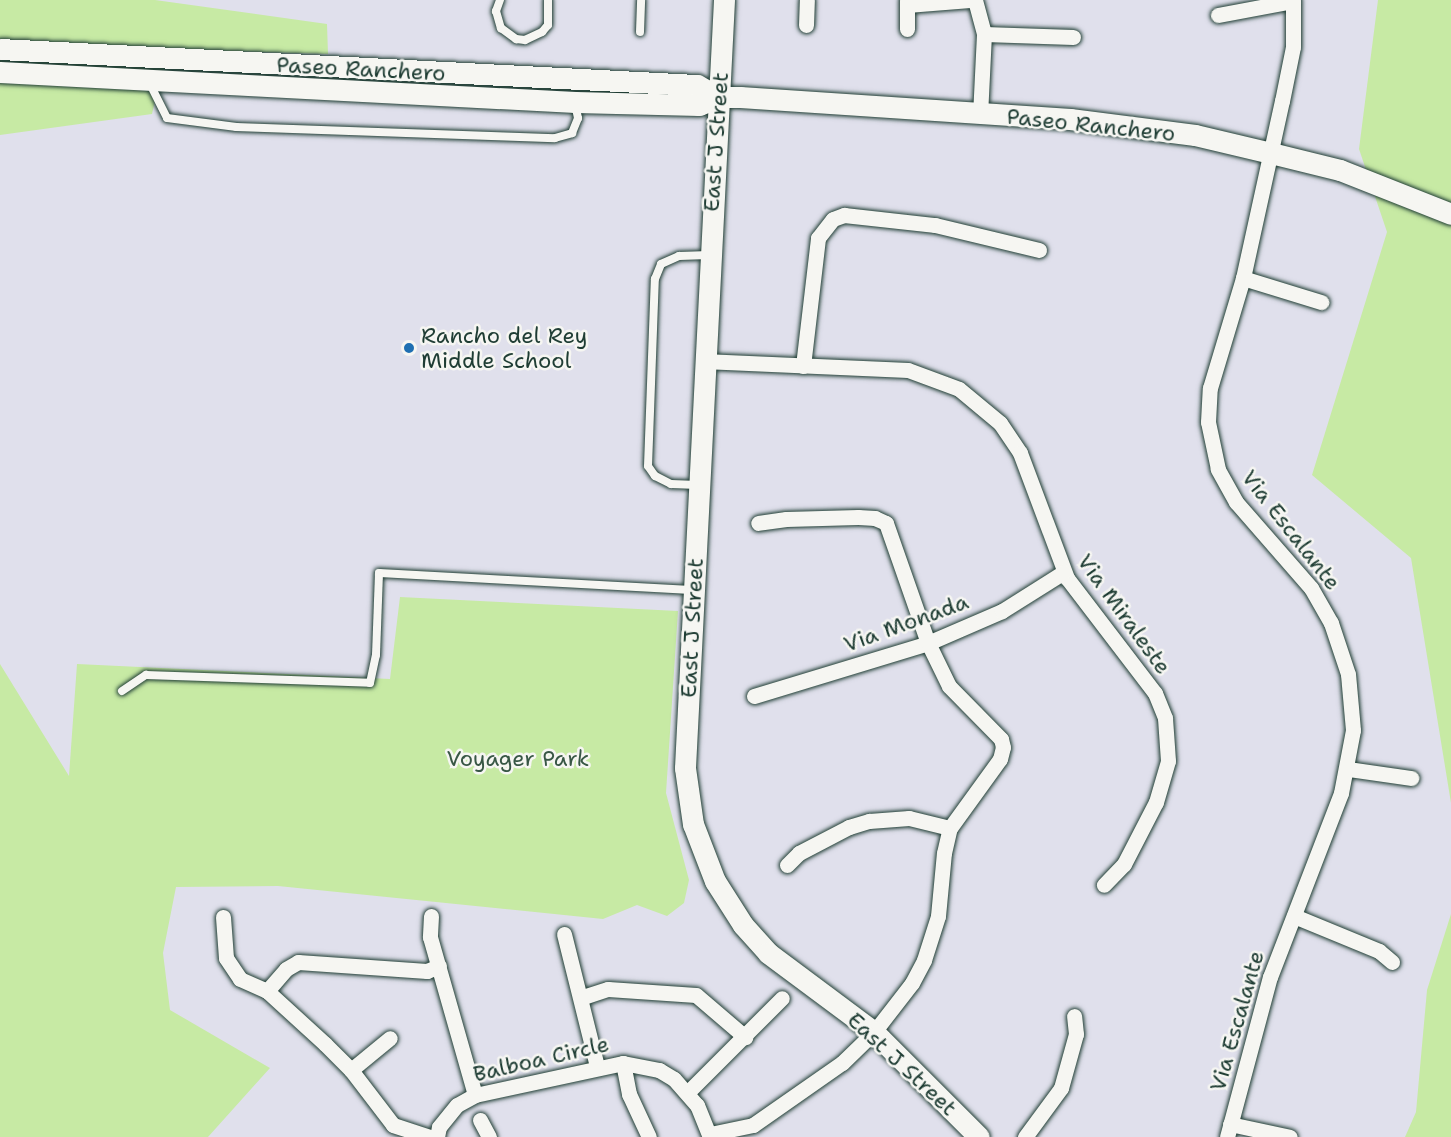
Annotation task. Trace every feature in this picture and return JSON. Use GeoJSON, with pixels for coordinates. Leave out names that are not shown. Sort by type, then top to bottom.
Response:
{"type":"FeatureCollection","features":[{"type":"Feature","properties":{"kind":"main road","name":"East J Street"},"geometry":{"type":"LineString","coordinates":[[724,0],[703,362],[685,768],[693,824],[715,881],[743,925],[768,953],[874,1032],[979,1137]]}},
{"type":"Feature","properties":{"kind":"main road","name":"Paseo Ranchero"},"geometry":{"type":"LineString","coordinates":[[0,49],[697,85],[719,97],[1070,119],[1172,132],[1340,170],[1451,214]]}},
{"type":"Feature","properties":{"kind":"main road","name":"Paseo Ranchero"},"geometry":{"type":"LineString","coordinates":[[0,72],[575,102],[699,105],[719,97]]}},
{"type":"Feature","properties":{"kind":"main road"},"geometry":{"type":"LineString","coordinates":[[480,74],[520,86],[562,87],[572,92],[575,102]]}},
{"type":"Feature","properties":{"kind":"street"},"geometry":{"type":"LineString","coordinates":[[806,25],[807,0]]}},
{"type":"Feature","properties":{"kind":"street"},"geometry":{"type":"LineString","coordinates":[[906,29],[907,2],[970,0]]}},
{"type":"Feature","properties":{"kind":"street"},"geometry":{"type":"LineString","coordinates":[[975,0],[984,34],[980,115]]}},
{"type":"Feature","properties":{"kind":"street"},"geometry":{"type":"LineString","coordinates":[[1218,15],[1293,0]]}},
{"type":"Feature","properties":{"kind":"street","name":"Via Escalante"},"geometry":{"type":"LineString","coordinates":[[1229,1131],[1270,977],[1348,769],[1353,730],[1351,692],[1331,623],[1311,588],[1236,502],[1218,469],[1210,439],[1210,388],[1243,278],[1271,153],[1293,47],[1293,0]]}},
{"type":"Feature","properties":{"kind":"street"},"geometry":{"type":"LineString","coordinates":[[984,34],[1073,37]]}},
{"type":"Feature","properties":{"kind":"street"},"geometry":{"type":"LineString","coordinates":[[802,366],[818,238],[833,219],[844,215],[935,225],[1039,250]]}},
{"type":"Feature","properties":{"kind":"street"},"geometry":{"type":"LineString","coordinates":[[1243,278],[1321,302]]}},
{"type":"Feature","properties":{"kind":"street","name":"Via Miraleste"},"geometry":{"type":"LineString","coordinates":[[703,362],[908,370],[943,381],[974,399],[1000,423],[1020,453],[1064,572],[1155,693],[1167,731],[1168,761],[1156,802],[1124,864],[1104,885]]}},
{"type":"Feature","properties":{"kind":"street"},"geometry":{"type":"LineString","coordinates":[[710,1136],[753,1125],[842,1063],[874,1032],[912,983],[924,960],[938,916],[944,853],[950,828],[1000,759],[1003,747],[1001,740],[949,686],[927,643],[892,533],[881,520],[786,519],[758,524]]}},
{"type":"Feature","properties":{"kind":"street","name":"Via Monada"},"geometry":{"type":"LineString","coordinates":[[754,696],[927,643],[1002,611],[1064,572]]}},
{"type":"Feature","properties":{"kind":"street"},"geometry":{"type":"LineString","coordinates":[[1348,769],[1411,778]]}},
{"type":"Feature","properties":{"kind":"street"},"geometry":{"type":"LineString","coordinates":[[787,865],[799,853],[849,826],[869,821],[909,818],[950,828]]}},
{"type":"Feature","properties":{"kind":"street"},"geometry":{"type":"LineString","coordinates":[[430,916],[430,937],[475,1095]]}},
{"type":"Feature","properties":{"kind":"street"},"geometry":{"type":"LineString","coordinates":[[1294,916],[1379,951],[1392,962]]}},
{"type":"Feature","properties":{"kind":"street"},"geometry":{"type":"LineString","coordinates":[[224,917],[226,958],[240,979],[267,991],[351,1070],[393,1125],[431,1137]]}},
{"type":"Feature","properties":{"kind":"street"},"geometry":{"type":"LineString","coordinates":[[564,934],[583,997],[597,1066]]}},
{"type":"Feature","properties":{"kind":"street"},"geometry":{"type":"LineString","coordinates":[[267,991],[286,969],[298,962],[427,971],[439,966]]}},
{"type":"Feature","properties":{"kind":"street"},"geometry":{"type":"LineString","coordinates":[[583,997],[609,989],[696,995],[745,1037]]}},
{"type":"Feature","properties":{"kind":"street"},"geometry":{"type":"LineString","coordinates":[[687,1093],[782,998]]}},
{"type":"Feature","properties":{"kind":"street"},"geometry":{"type":"LineString","coordinates":[[1025,1137],[1061,1088],[1076,1034],[1074,1016]]}},
{"type":"Feature","properties":{"kind":"street"},"geometry":{"type":"LineString","coordinates":[[351,1070],[390,1038]]}},
{"type":"Feature","properties":{"kind":"street"},"geometry":{"type":"LineString","coordinates":[[623,1063],[629,1094],[649,1137]]}},
{"type":"Feature","properties":{"kind":"street","name":"Balboa Circle"},"geometry":{"type":"LineString","coordinates":[[437,1137],[439,1127],[457,1105],[475,1095],[597,1066],[623,1063],[660,1070],[687,1093],[697,1105],[710,1136]]}},
{"type":"Feature","properties":{"kind":"street"},"geometry":{"type":"LineString","coordinates":[[480,1120],[489,1137]]}},
{"type":"Feature","properties":{"kind":"street"},"geometry":{"type":"LineString","coordinates":[[1229,1131],[1290,1137]]}},
{"type":"Feature","properties":{"kind":"lane"},"geometry":{"type":"LineString","coordinates":[[500,0],[496,11],[501,28],[516,39],[525,40],[543,32],[548,25],[548,0]]}},
{"type":"Feature","properties":{"kind":"lane"},"geometry":{"type":"LineString","coordinates":[[640,32],[641,0]]}},
{"type":"Feature","properties":{"kind":"lane"},"geometry":{"type":"LineString","coordinates":[[148,81],[167,118],[236,127],[555,138],[572,133],[578,118],[575,102]]}},
{"type":"Feature","properties":{"kind":"lane"},"geometry":{"type":"LineString","coordinates":[[698,485],[671,484],[655,476],[648,466],[655,279],[661,264],[679,256],[709,255]]}},
{"type":"Feature","properties":{"kind":"lane"},"geometry":{"type":"LineString","coordinates":[[122,691],[146,675],[370,683],[376,655],[379,573],[694,590]]}},
{"type":"Feature","properties":{"kind":"green space"},"geometry":{"type":"Polygon","coordinates":[[[0,0],[155,0],[327,24],[328,54],[167,49],[152,114],[0,135],[0,0]]]}},
{"type":"Feature","properties":{"kind":"green space"},"geometry":{"type":"Polygon","coordinates":[[[1378,0],[1451,0],[1451,803],[1411,558],[1312,475],[1387,232],[1359,149],[1378,0]]]}},
{"type":"Feature","properties":{"kind":"green space","name":"Voyager Park"},"geometry":{"type":"Polygon","coordinates":[[[400,597],[678,611],[666,793],[689,880],[684,903],[667,916],[637,905],[603,919],[278,886],[176,887],[163,953],[170,1010],[270,1068],[208,1137],[0,1137],[0,664],[69,776],[77,664],[390,679],[400,597]]]}},
{"type":"Feature","properties":{"kind":"green space"},"geometry":{"type":"Polygon","coordinates":[[[1451,914],[1451,1137],[1405,1137],[1416,1112],[1427,990],[1451,914]]]}},
{"type":"Feature","properties":{"kind":"place","name":"Rancho del Rey Middle School"},"geometry":{"type":"Point","coordinates":[409,348]}}]}
